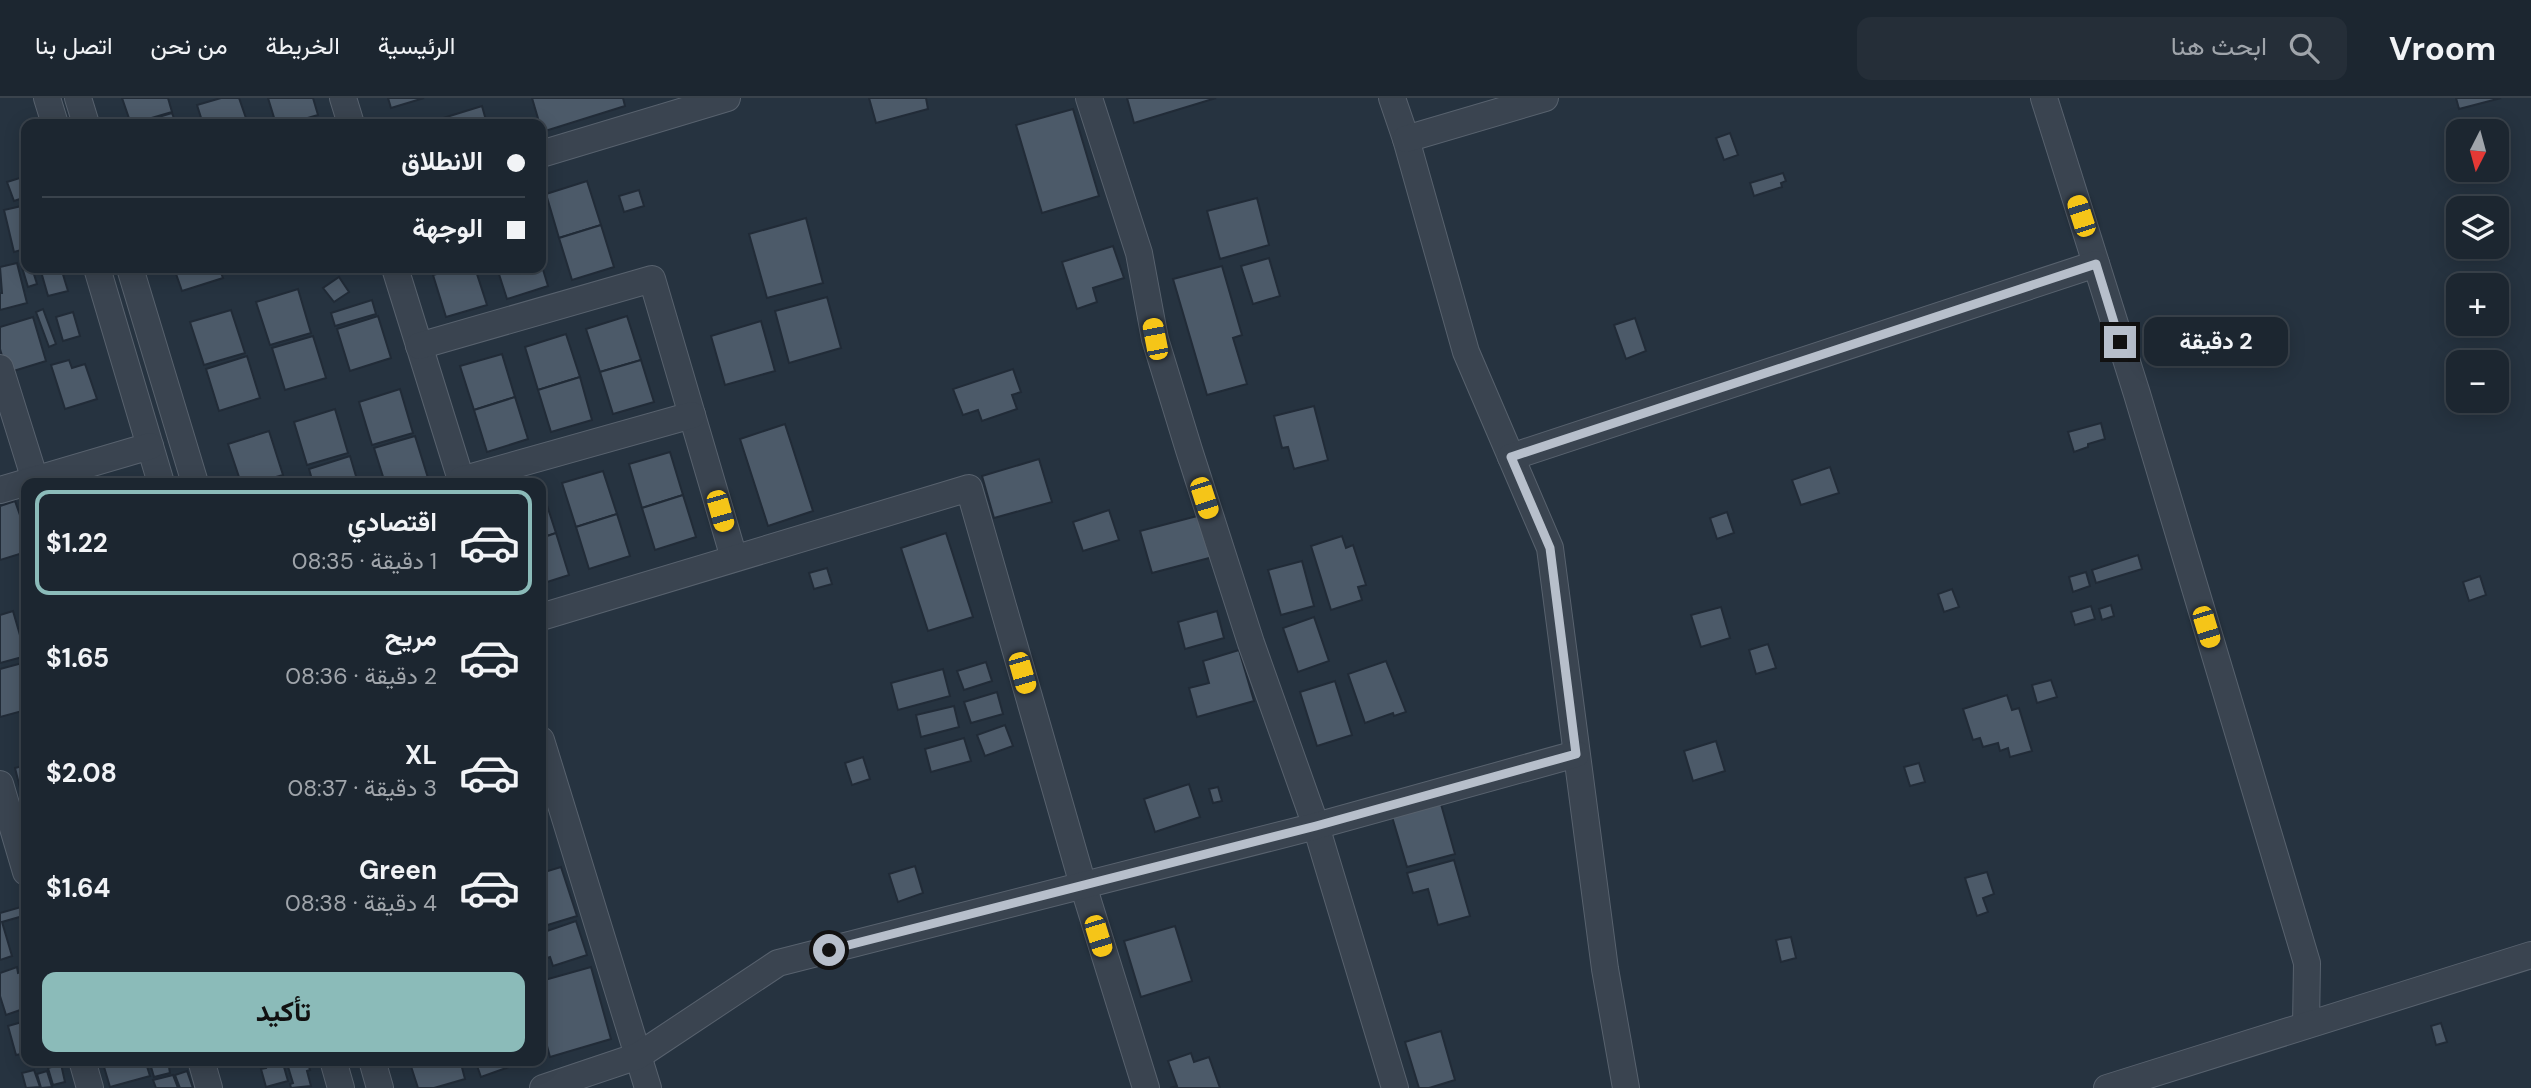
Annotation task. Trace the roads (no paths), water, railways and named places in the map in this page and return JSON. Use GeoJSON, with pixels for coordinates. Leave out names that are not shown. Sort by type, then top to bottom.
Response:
{"type":"FeatureCollection","features":[{"type":"Feature","properties":{"kind":"street"},"geometry":{"type":"LineString","coordinates":[[47,98],[53,119]]}},
{"type":"Feature","properties":{"kind":"street"},"geometry":{"type":"LineString","coordinates":[[78,98],[84,119]]}},
{"type":"Feature","properties":{"kind":"street"},"geometry":{"type":"LineString","coordinates":[[343,98],[349,119]]}},
{"type":"Feature","properties":{"kind":"street"},"geometry":{"type":"LineString","coordinates":[[546,153],[727,98]]}},
{"type":"Feature","properties":{"kind":"street"},"geometry":{"type":"LineString","coordinates":[[1089,98],[1139,253],[1155,339],[1189,450],[1251,643],[1316,826],[1395,1088]]}},
{"type":"Feature","properties":{"kind":"street"},"geometry":{"type":"LineString","coordinates":[[1392,98],[1466,352],[1550,548],[1605,969],[1626,1088]]}},
{"type":"Feature","properties":{"kind":"street"},"geometry":{"type":"LineString","coordinates":[[1406,139],[1545,98]]}},
{"type":"Feature","properties":{"kind":"street"},"geometry":{"type":"LineString","coordinates":[[2044,98],[2307,963],[2306,1025]]}},
{"type":"Feature","properties":{"kind":"street"},"geometry":{"type":"LineString","coordinates":[[1511,457],[2096,264]]}},
{"type":"Feature","properties":{"kind":"street"},"geometry":{"type":"LineString","coordinates":[[98,273],[159,478]]}},
{"type":"Feature","properties":{"kind":"street"},"geometry":{"type":"LineString","coordinates":[[132,273],[193,478]]}},
{"type":"Feature","properties":{"kind":"street"},"geometry":{"type":"LineString","coordinates":[[397,273],[460,478]]}},
{"type":"Feature","properties":{"kind":"street"},"geometry":{"type":"LineString","coordinates":[[419,346],[652,279],[734,558]]}},
{"type":"Feature","properties":{"kind":"street"},"geometry":{"type":"LineString","coordinates":[[0,368],[35,478]]}},
{"type":"Feature","properties":{"kind":"street"},"geometry":{"type":"LineString","coordinates":[[475,478],[692,415]]}},
{"type":"Feature","properties":{"kind":"street"},"geometry":{"type":"LineString","coordinates":[[46,478],[150,446]]}},
{"type":"Feature","properties":{"kind":"street"},"geometry":{"type":"LineString","coordinates":[[0,490],[21,485]]}},
{"type":"Feature","properties":{"kind":"street"},"geometry":{"type":"LineString","coordinates":[[546,615],[969,488],[1083,885],[1146,1088]]}},
{"type":"Feature","properties":{"kind":"street"},"geometry":{"type":"LineString","coordinates":[[543,1088],[638,1056],[778,963],[1316,826],[1576,754]]}},
{"type":"Feature","properties":{"kind":"street"},"geometry":{"type":"LineString","coordinates":[[546,756],[648,1088]]}},
{"type":"Feature","properties":{"kind":"street"},"geometry":{"type":"LineString","coordinates":[[0,784],[21,855]]}},
{"type":"Feature","properties":{"kind":"street"},"geometry":{"type":"LineString","coordinates":[[2107,1088],[2531,955]]}},
{"type":"Feature","properties":{"kind":"street"},"geometry":{"type":"LineString","coordinates":[[84,1066],[90,1088]]}},
{"type":"Feature","properties":{"kind":"street"},"geometry":{"type":"LineString","coordinates":[[203,1066],[209,1088]]}},
{"type":"Feature","properties":{"kind":"street"},"geometry":{"type":"LineString","coordinates":[[335,1066],[341,1088]]}},
{"type":"Feature","properties":{"kind":"street"},"geometry":{"type":"LineString","coordinates":[[374,1066],[380,1088]]}}]}
